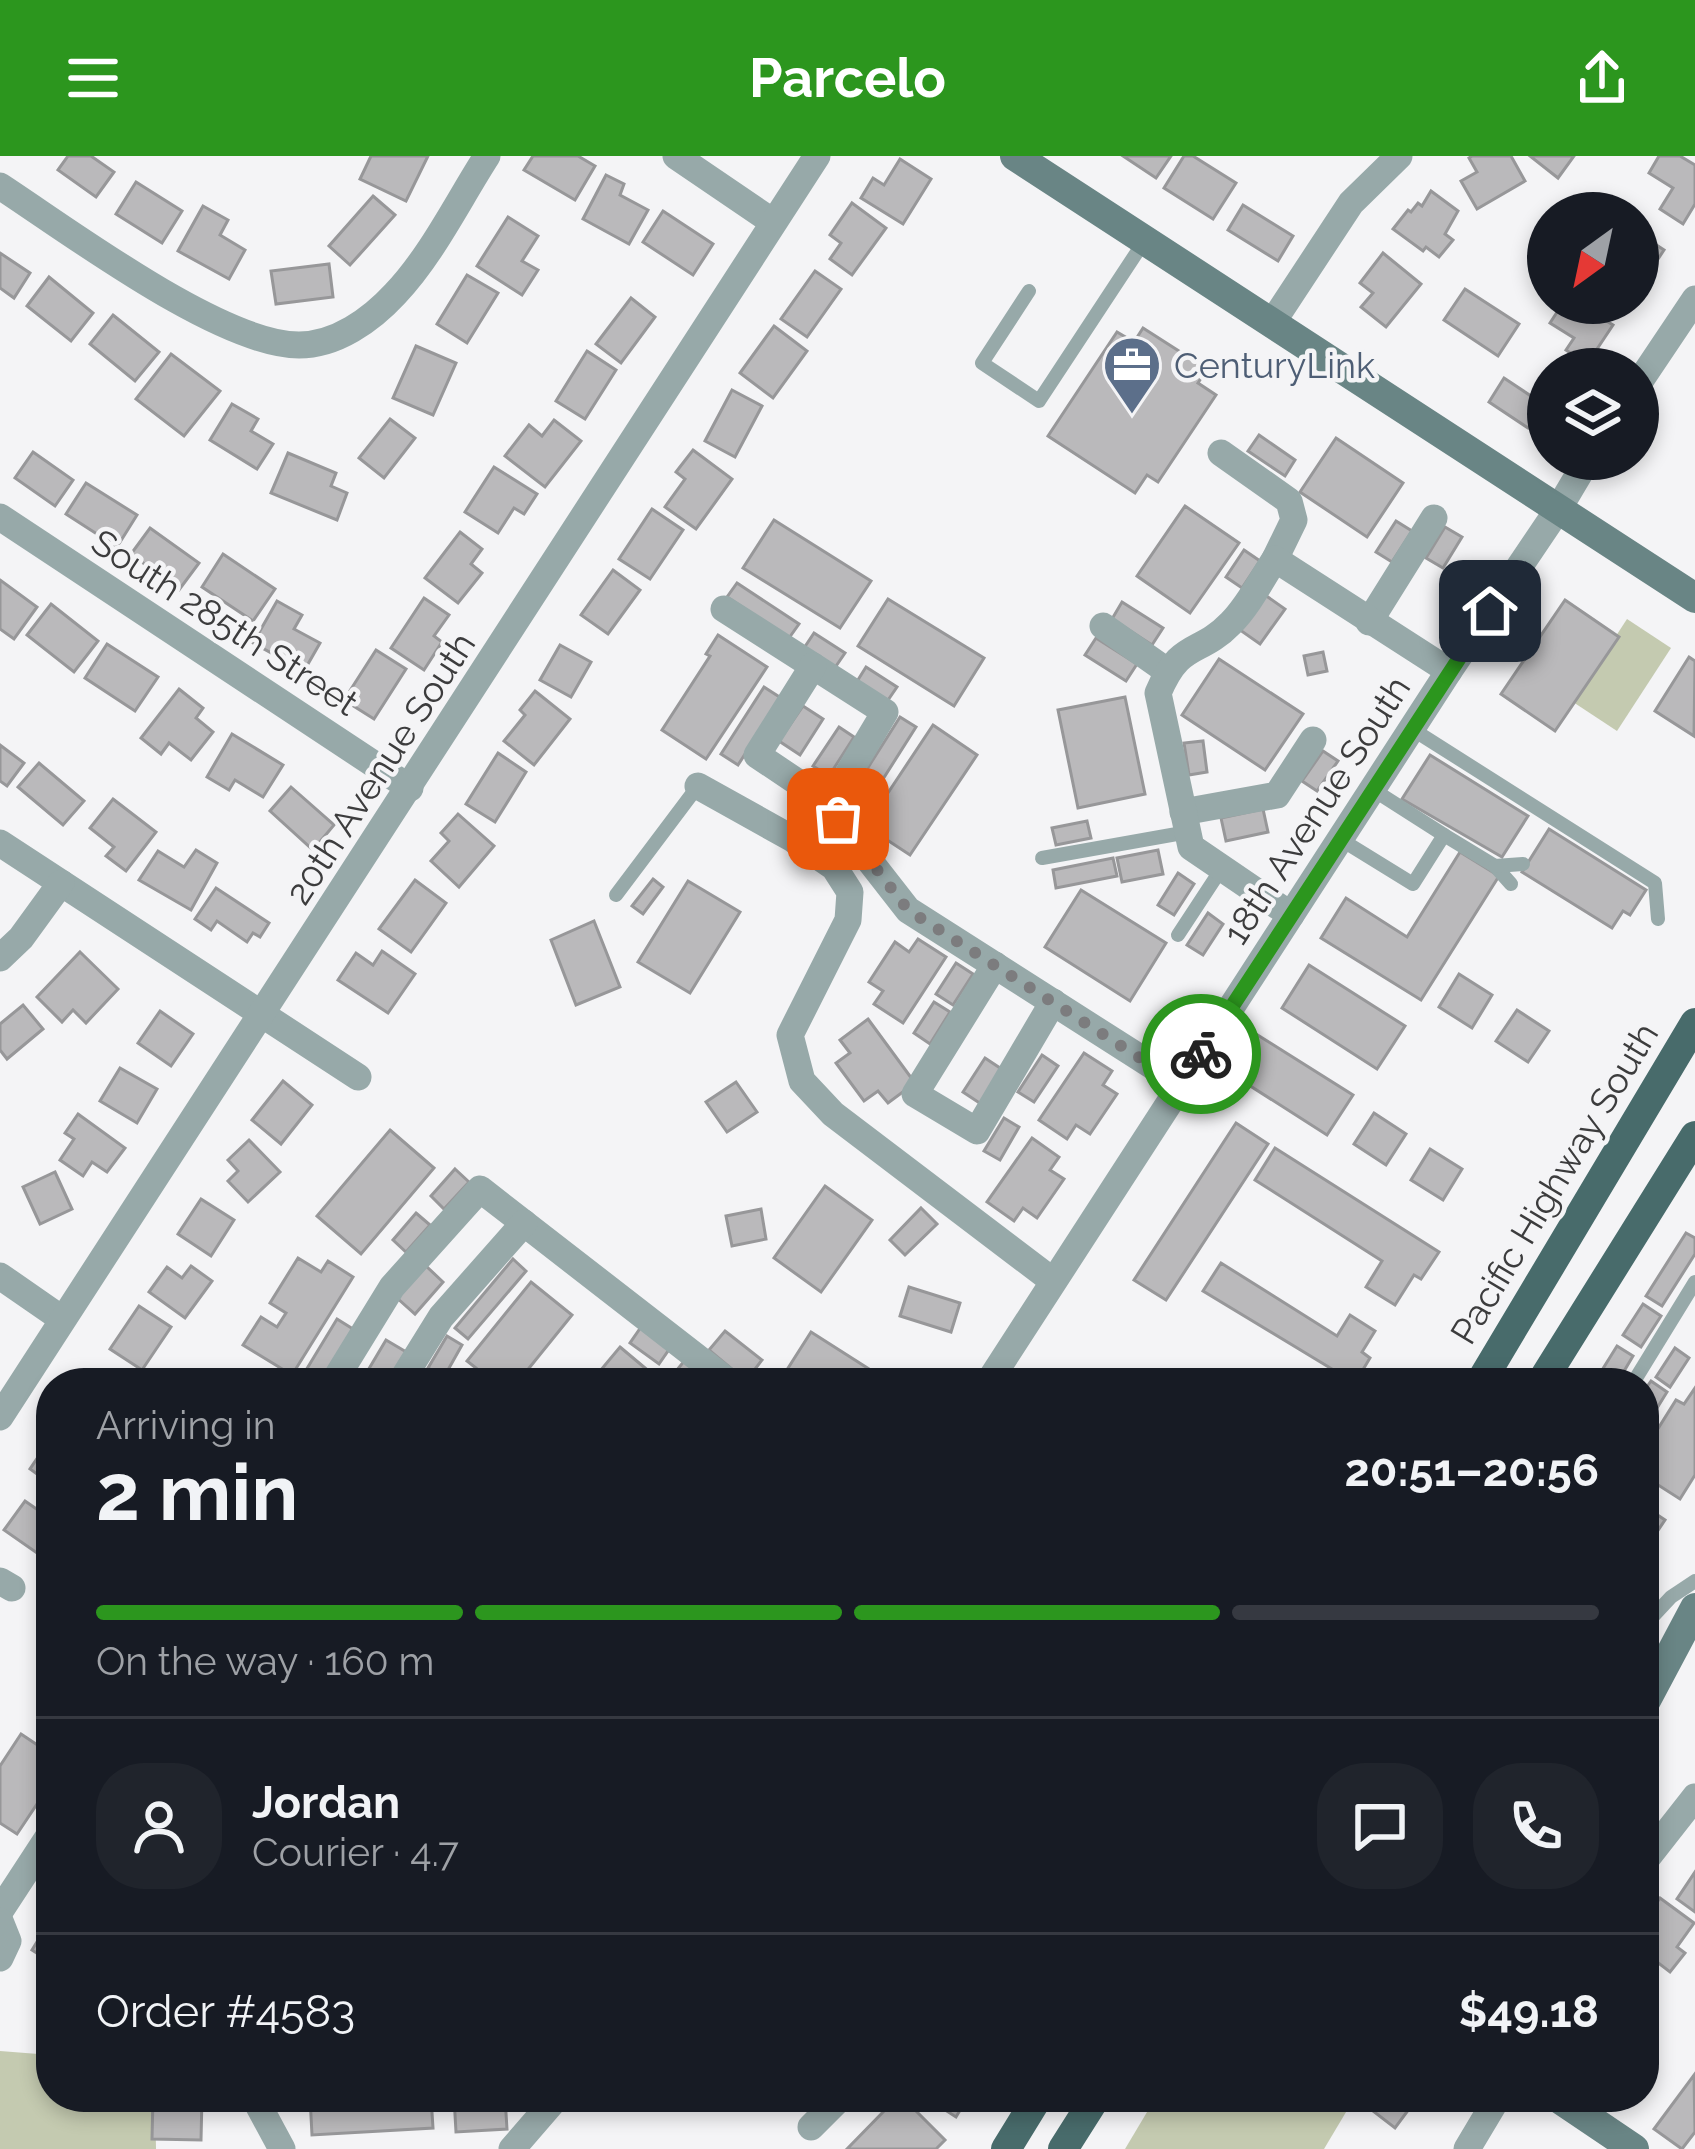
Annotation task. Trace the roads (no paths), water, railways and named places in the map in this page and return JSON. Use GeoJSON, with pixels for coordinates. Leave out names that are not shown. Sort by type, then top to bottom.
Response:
{"type":"FeatureCollection","features":[{"type":"Feature","properties":{"kind":"main road"},"geometry":{"type":"LineString","coordinates":[[1016,156],[1559,508],[1691,586]]}},
{"type":"Feature","properties":{"kind":"main road","name":"Pacific Highway South"},"geometry":{"type":"LineString","coordinates":[[1489,1368],[1695,1023]]}},
{"type":"Feature","properties":{"kind":"main road"},"geometry":{"type":"LineString","coordinates":[[1551,1368],[1686,1170],[1695,1136]]}},
{"type":"Feature","properties":{"kind":"main road"},"geometry":{"type":"LineString","coordinates":[[1659,1676],[1695,1608]]}},
{"type":"Feature","properties":{"kind":"main road"},"geometry":{"type":"LineString","coordinates":[[1006,2149],[1029,2112]]}},
{"type":"Feature","properties":{"kind":"main road"},"geometry":{"type":"LineString","coordinates":[[1052,2149],[1068,2112]]}},
{"type":"Feature","properties":{"kind":"main road"},"geometry":{"type":"LineString","coordinates":[[1063,2149],[1086,2112]]}},
{"type":"Feature","properties":{"kind":"main road"},"geometry":{"type":"LineString","coordinates":[[1579,2112],[1634,2149]]}},
{"type":"Feature","properties":{"kind":"street"},"geometry":{"type":"LineString","coordinates":[[0,186],[226,326],[280,343],[320,343],[353,328],[394,295],[487,156]]}},
{"type":"Feature","properties":{"kind":"street"},"geometry":{"type":"LineString","coordinates":[[676,156],[773,221]]}},
{"type":"Feature","properties":{"kind":"street","name":"20th Avenue South"},"geometry":{"type":"LineString","coordinates":[[0,1417],[817,156]]}},
{"type":"Feature","properties":{"kind":"street"},"geometry":{"type":"LineString","coordinates":[[1271,323],[1351,203],[1399,156]]}},
{"type":"Feature","properties":{"kind":"street"},"geometry":{"type":"LineString","coordinates":[[1659,353],[1695,299]]}},
{"type":"Feature","properties":{"kind":"street"},"geometry":{"type":"LineString","coordinates":[[1221,453],[1289,500],[1294,520],[1235,620],[1178,656],[1157,693],[1191,847],[1291,915]]}},
{"type":"Feature","properties":{"kind":"street","name":"18th Avenue South"},"geometry":{"type":"LineString","coordinates":[[998,1368],[1576,480]]}},
{"type":"Feature","properties":{"kind":"street","name":"South 285th Street"},"geometry":{"type":"LineString","coordinates":[[0,518],[410,788]]}},
{"type":"Feature","properties":{"kind":"street"},"geometry":{"type":"LineString","coordinates":[[1370,622],[1434,518]]}},
{"type":"Feature","properties":{"kind":"street"},"geometry":{"type":"LineString","coordinates":[[1275,559],[1449,671]]}},
{"type":"Feature","properties":{"kind":"street"},"geometry":{"type":"LineString","coordinates":[[724,609],[885,712],[830,804]]}},
{"type":"Feature","properties":{"kind":"street"},"geometry":{"type":"LineString","coordinates":[[1103,626],[1167,671]]}},
{"type":"Feature","properties":{"kind":"street"},"geometry":{"type":"LineString","coordinates":[[813,666],[758,755],[830,804],[908,910],[1181,1084]]}},
{"type":"Feature","properties":{"kind":"street"},"geometry":{"type":"LineString","coordinates":[[1186,822],[1277,795],[1313,740]]}},
{"type":"Feature","properties":{"kind":"street"},"geometry":{"type":"LineString","coordinates":[[698,786],[834,867],[850,892],[848,920],[790,1035],[802,1082],[833,1114],[1054,1281]]}},
{"type":"Feature","properties":{"kind":"street"},"geometry":{"type":"LineString","coordinates":[[0,843],[358,1077]]}},
{"type":"Feature","properties":{"kind":"street"},"geometry":{"type":"LineString","coordinates":[[0,958],[21,938],[61,883]]}},
{"type":"Feature","properties":{"kind":"street"},"geometry":{"type":"LineString","coordinates":[[995,964],[915,1094],[977,1131],[1053,1002]]}},
{"type":"Feature","properties":{"kind":"street"},"geometry":{"type":"LineString","coordinates":[[342,1368],[392,1287],[480,1189],[711,1368]]}},
{"type":"Feature","properties":{"kind":"street"},"geometry":{"type":"LineString","coordinates":[[409,1368],[440,1317],[524,1223]]}},
{"type":"Feature","properties":{"kind":"street"},"geometry":{"type":"LineString","coordinates":[[0,1276],[62,1319]]}},
{"type":"Feature","properties":{"kind":"street"},"geometry":{"type":"LineString","coordinates":[[1659,1843],[1695,1797]]}},
{"type":"Feature","properties":{"kind":"street"},"geometry":{"type":"LineString","coordinates":[[0,1911],[36,1856]]}},
{"type":"Feature","properties":{"kind":"street"},"geometry":{"type":"LineString","coordinates":[[0,1921],[8,1941],[0,1958]]}},
{"type":"Feature","properties":{"kind":"street"},"geometry":{"type":"LineString","coordinates":[[262,2112],[282,2149]]}},
{"type":"Feature","properties":{"kind":"street"},"geometry":{"type":"LineString","coordinates":[[512,2149],[544,2112]]}},
{"type":"Feature","properties":{"kind":"street"},"geometry":{"type":"LineString","coordinates":[[811,2127],[826,2112]]}},
{"type":"Feature","properties":{"kind":"street"},"geometry":{"type":"LineString","coordinates":[[1467,2149],[1489,2112]]}},
{"type":"Feature","properties":{"kind":"lane"},"geometry":{"type":"LineString","coordinates":[[1029,291],[982,363],[1039,401],[1145,241]]}},
{"type":"Feature","properties":{"kind":"lane"},"geometry":{"type":"LineString","coordinates":[[1412,729],[1655,883],[1658,919]]}},
{"type":"Feature","properties":{"kind":"lane"},"geometry":{"type":"LineString","coordinates":[[616,896],[698,786]]}},
{"type":"Feature","properties":{"kind":"lane"},"geometry":{"type":"LineString","coordinates":[[1372,789],[1496,866],[1511,884]]}},
{"type":"Feature","properties":{"kind":"lane"},"geometry":{"type":"LineString","coordinates":[[1042,859],[1186,822]]}},
{"type":"Feature","properties":{"kind":"lane"},"geometry":{"type":"LineString","coordinates":[[1340,839],[1413,884],[1444,835]]}},
{"type":"Feature","properties":{"kind":"lane"},"geometry":{"type":"LineString","coordinates":[[1496,866],[1523,864]]}},
{"type":"Feature","properties":{"kind":"lane"},"geometry":{"type":"LineString","coordinates":[[1178,935],[1222,868]]}},
{"type":"Feature","properties":{"kind":"lane"},"geometry":{"type":"LineString","coordinates":[[1642,1368],[1695,1282]]}},
{"type":"Feature","properties":{"kind":"lane"},"geometry":{"type":"LineString","coordinates":[[1659,1610],[1695,1581]]}},
{"type":"Feature","properties":{"kind":"place","name":"CenturyLink"},"geometry":{"type":"Point","coordinates":[1132,416]}}]}
